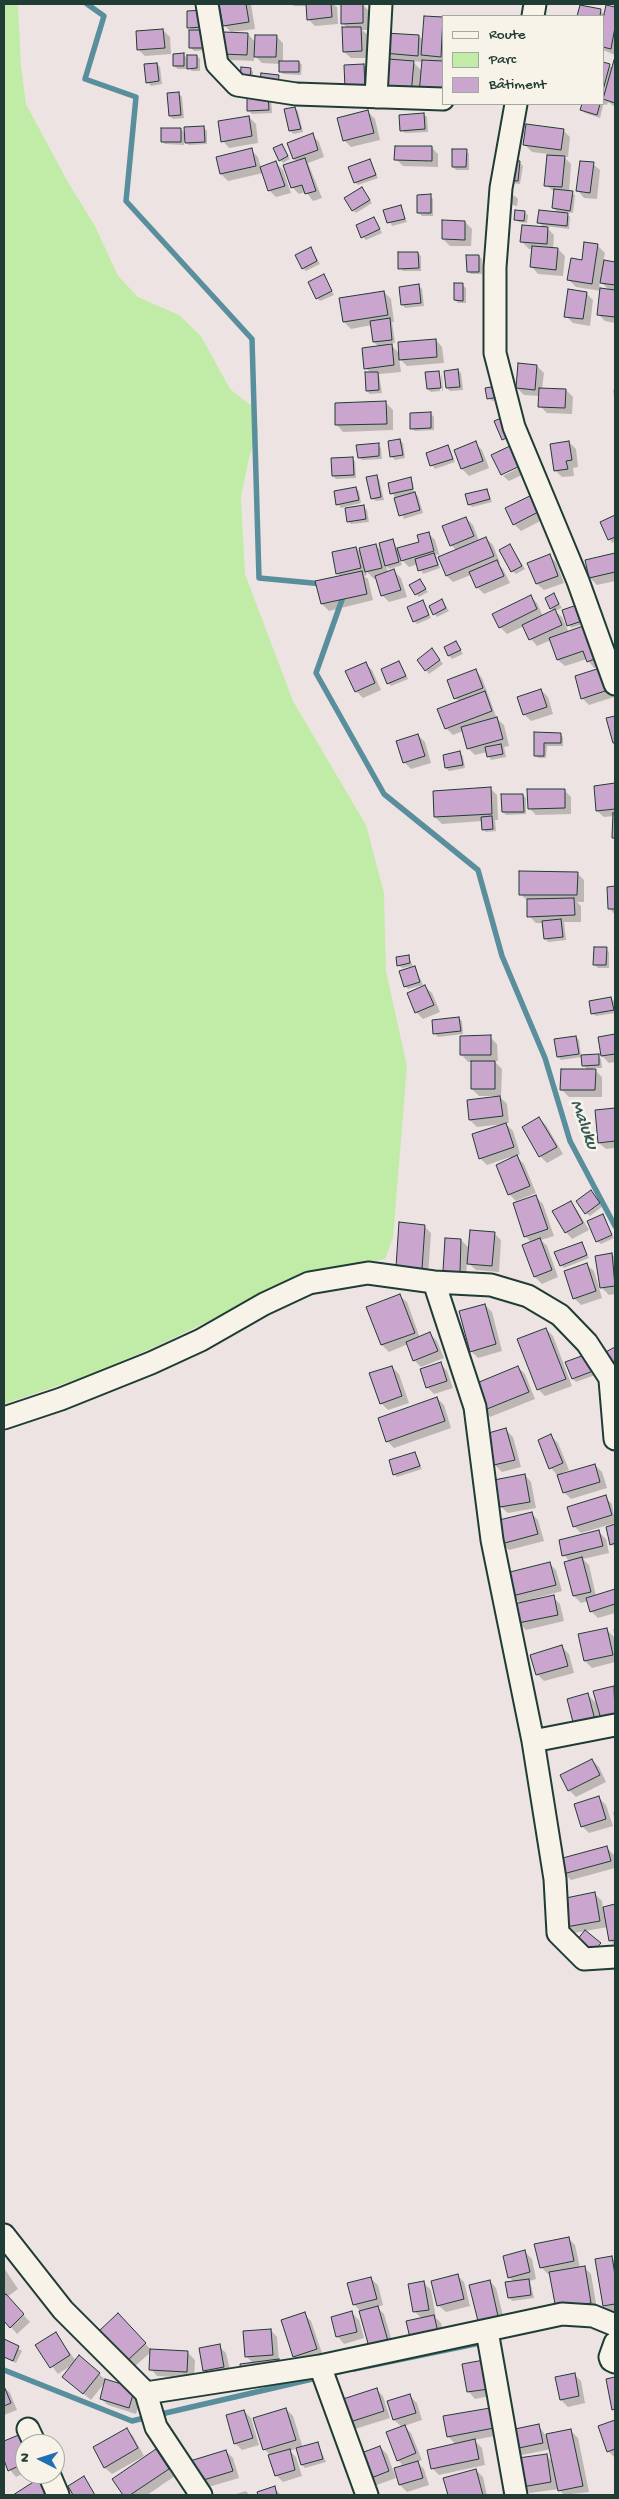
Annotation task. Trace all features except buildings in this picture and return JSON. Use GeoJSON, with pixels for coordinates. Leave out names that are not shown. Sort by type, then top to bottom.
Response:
{"type":"FeatureCollection","features":[{"type":"Feature","properties":{"kind":"street"},"geometry":{"type":"LineString","coordinates":[[207,4],[218,64],[237,85],[296,94],[442,98]]}},
{"type":"Feature","properties":{"kind":"street"},"geometry":{"type":"LineString","coordinates":[[376,97],[381,4]]}},
{"type":"Feature","properties":{"kind":"street"},"geometry":{"type":"LineString","coordinates":[[516,105],[501,188],[495,268],[495,353],[514,427],[578,581],[615,684]]}},
{"type":"Feature","properties":{"kind":"street"},"geometry":{"type":"LineString","coordinates":[[4,1418],[151,1364],[201,1340],[264,1304],[309,1283],[368,1273],[434,1282],[491,1285],[528,1296],[560,1315],[587,1344],[613,1383],[615,1439]]}},
{"type":"Feature","properties":{"kind":"street"},"geometry":{"type":"LineString","coordinates":[[434,1282],[475,1407],[492,1540],[532,1741],[555,1879],[558,1933],[584,1959],[615,1957]]}},
{"type":"Feature","properties":{"kind":"street"},"geometry":{"type":"LineString","coordinates":[[532,1741],[615,1725]]}},
{"type":"Feature","properties":{"kind":"street"},"geometry":{"type":"LineString","coordinates":[[4,2235],[63,2310],[146,2393],[156,2427],[201,2495]]}},
{"type":"Feature","properties":{"kind":"street"},"geometry":{"type":"LineString","coordinates":[[146,2393],[320,2366],[562,2314],[615,2311]]}},
{"type":"Feature","properties":{"kind":"street"},"geometry":{"type":"LineString","coordinates":[[562,2314],[593,2316],[615,2325]]}},
{"type":"Feature","properties":{"kind":"street"},"geometry":{"type":"LineString","coordinates":[[487,2331],[516,2495]]}},
{"type":"Feature","properties":{"kind":"street"},"geometry":{"type":"LineString","coordinates":[[320,2366],[367,2495]]}},
{"type":"Feature","properties":{"kind":"green space"},"geometry":{"type":"Polygon","coordinates":[[[4,4],[18,4],[21,65],[26,104],[69,184],[95,226],[118,276],[138,297],[179,315],[201,336],[230,389],[254,408],[258,430],[249,458],[241,497],[245,574],[293,701],[366,825],[384,893],[386,971],[407,1066],[393,1238],[385,1259],[316,1271],[282,1282],[223,1314],[159,1345],[92,1374],[4,1404],[4,4]]]}},
{"type":"Feature","properties":{"kind":"waterway"},"geometry":{"type":"LineString","coordinates":[[87,4],[104,16],[85,79],[136,97],[126,201],[252,339],[259,578],[323,584]]}},
{"type":"Feature","properties":{"kind":"waterway","name":"Maluku"},"geometry":{"type":"LineString","coordinates":[[344,594],[316,673],[384,794],[478,870],[502,956],[545,1058],[570,1141],[615,1226]]}},
{"type":"Feature","properties":{"kind":"waterway"},"geometry":{"type":"LineString","coordinates":[[354,2369],[485,2342]]}},
{"type":"Feature","properties":{"kind":"waterway"},"geometry":{"type":"LineString","coordinates":[[4,2370],[132,2421],[148,2417]]}},
{"type":"Feature","properties":{"kind":"waterway"},"geometry":{"type":"LineString","coordinates":[[157,2415],[321,2377]]}}]}
